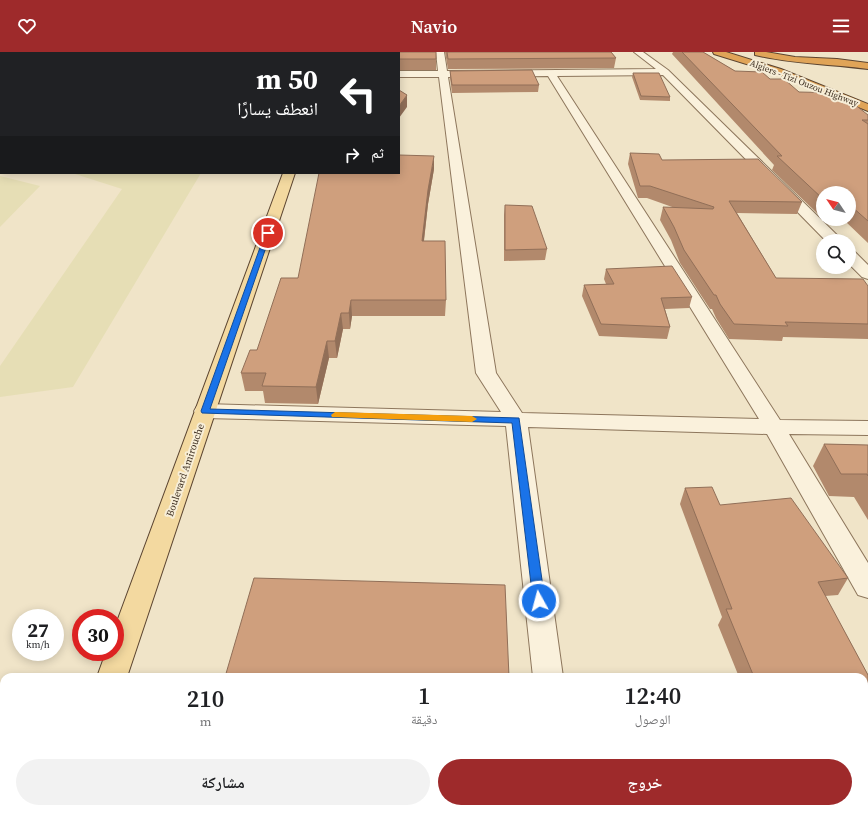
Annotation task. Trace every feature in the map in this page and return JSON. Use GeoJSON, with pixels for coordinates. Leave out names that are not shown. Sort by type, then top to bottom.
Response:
{"type":"FeatureCollection","features":[{"type":"Feature","properties":{"kind":"highway","name":"Algiers - Tizi Ouzou Highway"},"geometry":{"type":"LineString","coordinates":[[717,52],[778,71],[868,108]]}},
{"type":"Feature","properties":{"kind":"highway","name":"Algiers - Tizi Ouzou Highway"},"geometry":{"type":"LineString","coordinates":[[742,52],[868,99]]}},
{"type":"Feature","properties":{"kind":"highway"},"geometry":{"type":"LineString","coordinates":[[751,52],[795,60],[837,62],[868,66]]}},
{"type":"Feature","properties":{"kind":"highway"},"geometry":{"type":"LineString","coordinates":[[837,62],[865,55]]}},
{"type":"Feature","properties":{"kind":"main road","name":"Boulevard Amirouche"},"geometry":{"type":"LineString","coordinates":[[113,673],[289,174]]}},
{"type":"Feature","properties":{"kind":"street"},"geometry":{"type":"LineString","coordinates":[[440,52],[486,373],[516,420],[548,673]]}},
{"type":"Feature","properties":{"kind":"street"},"geometry":{"type":"LineString","coordinates":[[638,52],[665,72],[828,234]]}},
{"type":"Feature","properties":{"kind":"street"},"geometry":{"type":"LineString","coordinates":[[400,74],[665,72]]}},
{"type":"Feature","properties":{"kind":"street"},"geometry":{"type":"LineString","coordinates":[[551,73],[774,427],[868,587]]}},
{"type":"Feature","properties":{"kind":"street"},"geometry":{"type":"LineString","coordinates":[[856,262],[868,274]]}},
{"type":"Feature","properties":{"kind":"street"},"geometry":{"type":"LineString","coordinates":[[205,411],[774,427],[868,428]]}},
{"type":"Feature","properties":{"kind":"shaded area"},"geometry":{"type":"Polygon","coordinates":[[[75,174],[200,174],[73,387],[0,397],[0,366],[122,189],[75,174]]]}},
{"type":"Feature","properties":{"kind":"shaded area"},"geometry":{"type":"Polygon","coordinates":[[[0,176],[40,186],[0,227],[0,176]]]}},
{"type":"Feature","properties":{"kind":"building"},"geometry":{"type":"Polygon","coordinates":[[[400,52],[436,52],[436,59],[400,59],[400,52]]]}},
{"type":"Feature","properties":{"kind":"building"},"geometry":{"type":"Polygon","coordinates":[[[447,52],[611,52],[616,58],[448,59],[447,52]]]}},
{"type":"Feature","properties":{"kind":"building"},"geometry":{"type":"Polygon","coordinates":[[[682,52],[703,52],[735,71],[762,72],[770,79],[784,79],[799,92],[840,93],[868,115],[868,120],[862,120],[868,124],[868,221],[856,210],[856,186],[816,186],[816,192],[777,156],[782,156],[682,52]]]}},
{"type":"Feature","properties":{"kind":"building"},"geometry":{"type":"Polygon","coordinates":[[[532,70],[539,85],[452,85],[450,71],[532,70]]]}},
{"type":"Feature","properties":{"kind":"building"},"geometry":{"type":"Polygon","coordinates":[[[633,73],[659,73],[670,97],[641,96],[633,73]]]}},
{"type":"Feature","properties":{"kind":"building"},"geometry":{"type":"Polygon","coordinates":[[[400,91],[407,95],[400,105],[400,91]]]}},
{"type":"Feature","properties":{"kind":"building"},"geometry":{"type":"Polygon","coordinates":[[[630,153],[659,154],[662,160],[758,159],[802,202],[729,201],[776,278],[863,279],[868,286],[868,324],[785,322],[788,326],[734,324],[720,304],[716,295],[714,295],[684,250],[663,207],[713,209],[714,207],[650,186],[640,186],[630,153]]]}},
{"type":"Feature","properties":{"kind":"building"},"geometry":{"type":"Polygon","coordinates":[[[400,155],[434,156],[422,241],[445,241],[446,300],[351,300],[349,313],[341,313],[335,341],[327,341],[316,387],[262,386],[266,373],[241,373],[250,350],[257,350],[281,278],[298,278],[319,174],[400,174],[400,155]]]}},
{"type":"Feature","properties":{"kind":"building"},"geometry":{"type":"Polygon","coordinates":[[[505,205],[532,206],[547,249],[505,250],[505,205]]]}},
{"type":"Feature","properties":{"kind":"building"},"geometry":{"type":"Polygon","coordinates":[[[672,266],[692,297],[661,298],[670,327],[601,324],[584,285],[614,284],[606,269],[672,266]]]}},
{"type":"Feature","properties":{"kind":"building"},"geometry":{"type":"Polygon","coordinates":[[[824,444],[868,445],[868,476],[867,474],[841,474],[824,444]]]}},
{"type":"Feature","properties":{"kind":"building"},"geometry":{"type":"Polygon","coordinates":[[[712,487],[720,505],[791,498],[848,578],[818,582],[867,673],[752,673],[726,609],[732,609],[685,488],[712,487]]]}},
{"type":"Feature","properties":{"kind":"building"},"geometry":{"type":"Polygon","coordinates":[[[254,578],[505,585],[509,673],[226,673],[254,578]]]}},
{"type":"Feature","properties":{"kind":"slow traffic"},"geometry":{"type":"LineString","coordinates":[[335,415],[472,419]]}},
{"type":"Feature","properties":{"kind":"route"},"geometry":{"type":"LineString","coordinates":[[268,233],[205,411],[516,420],[539,601]]}}]}
